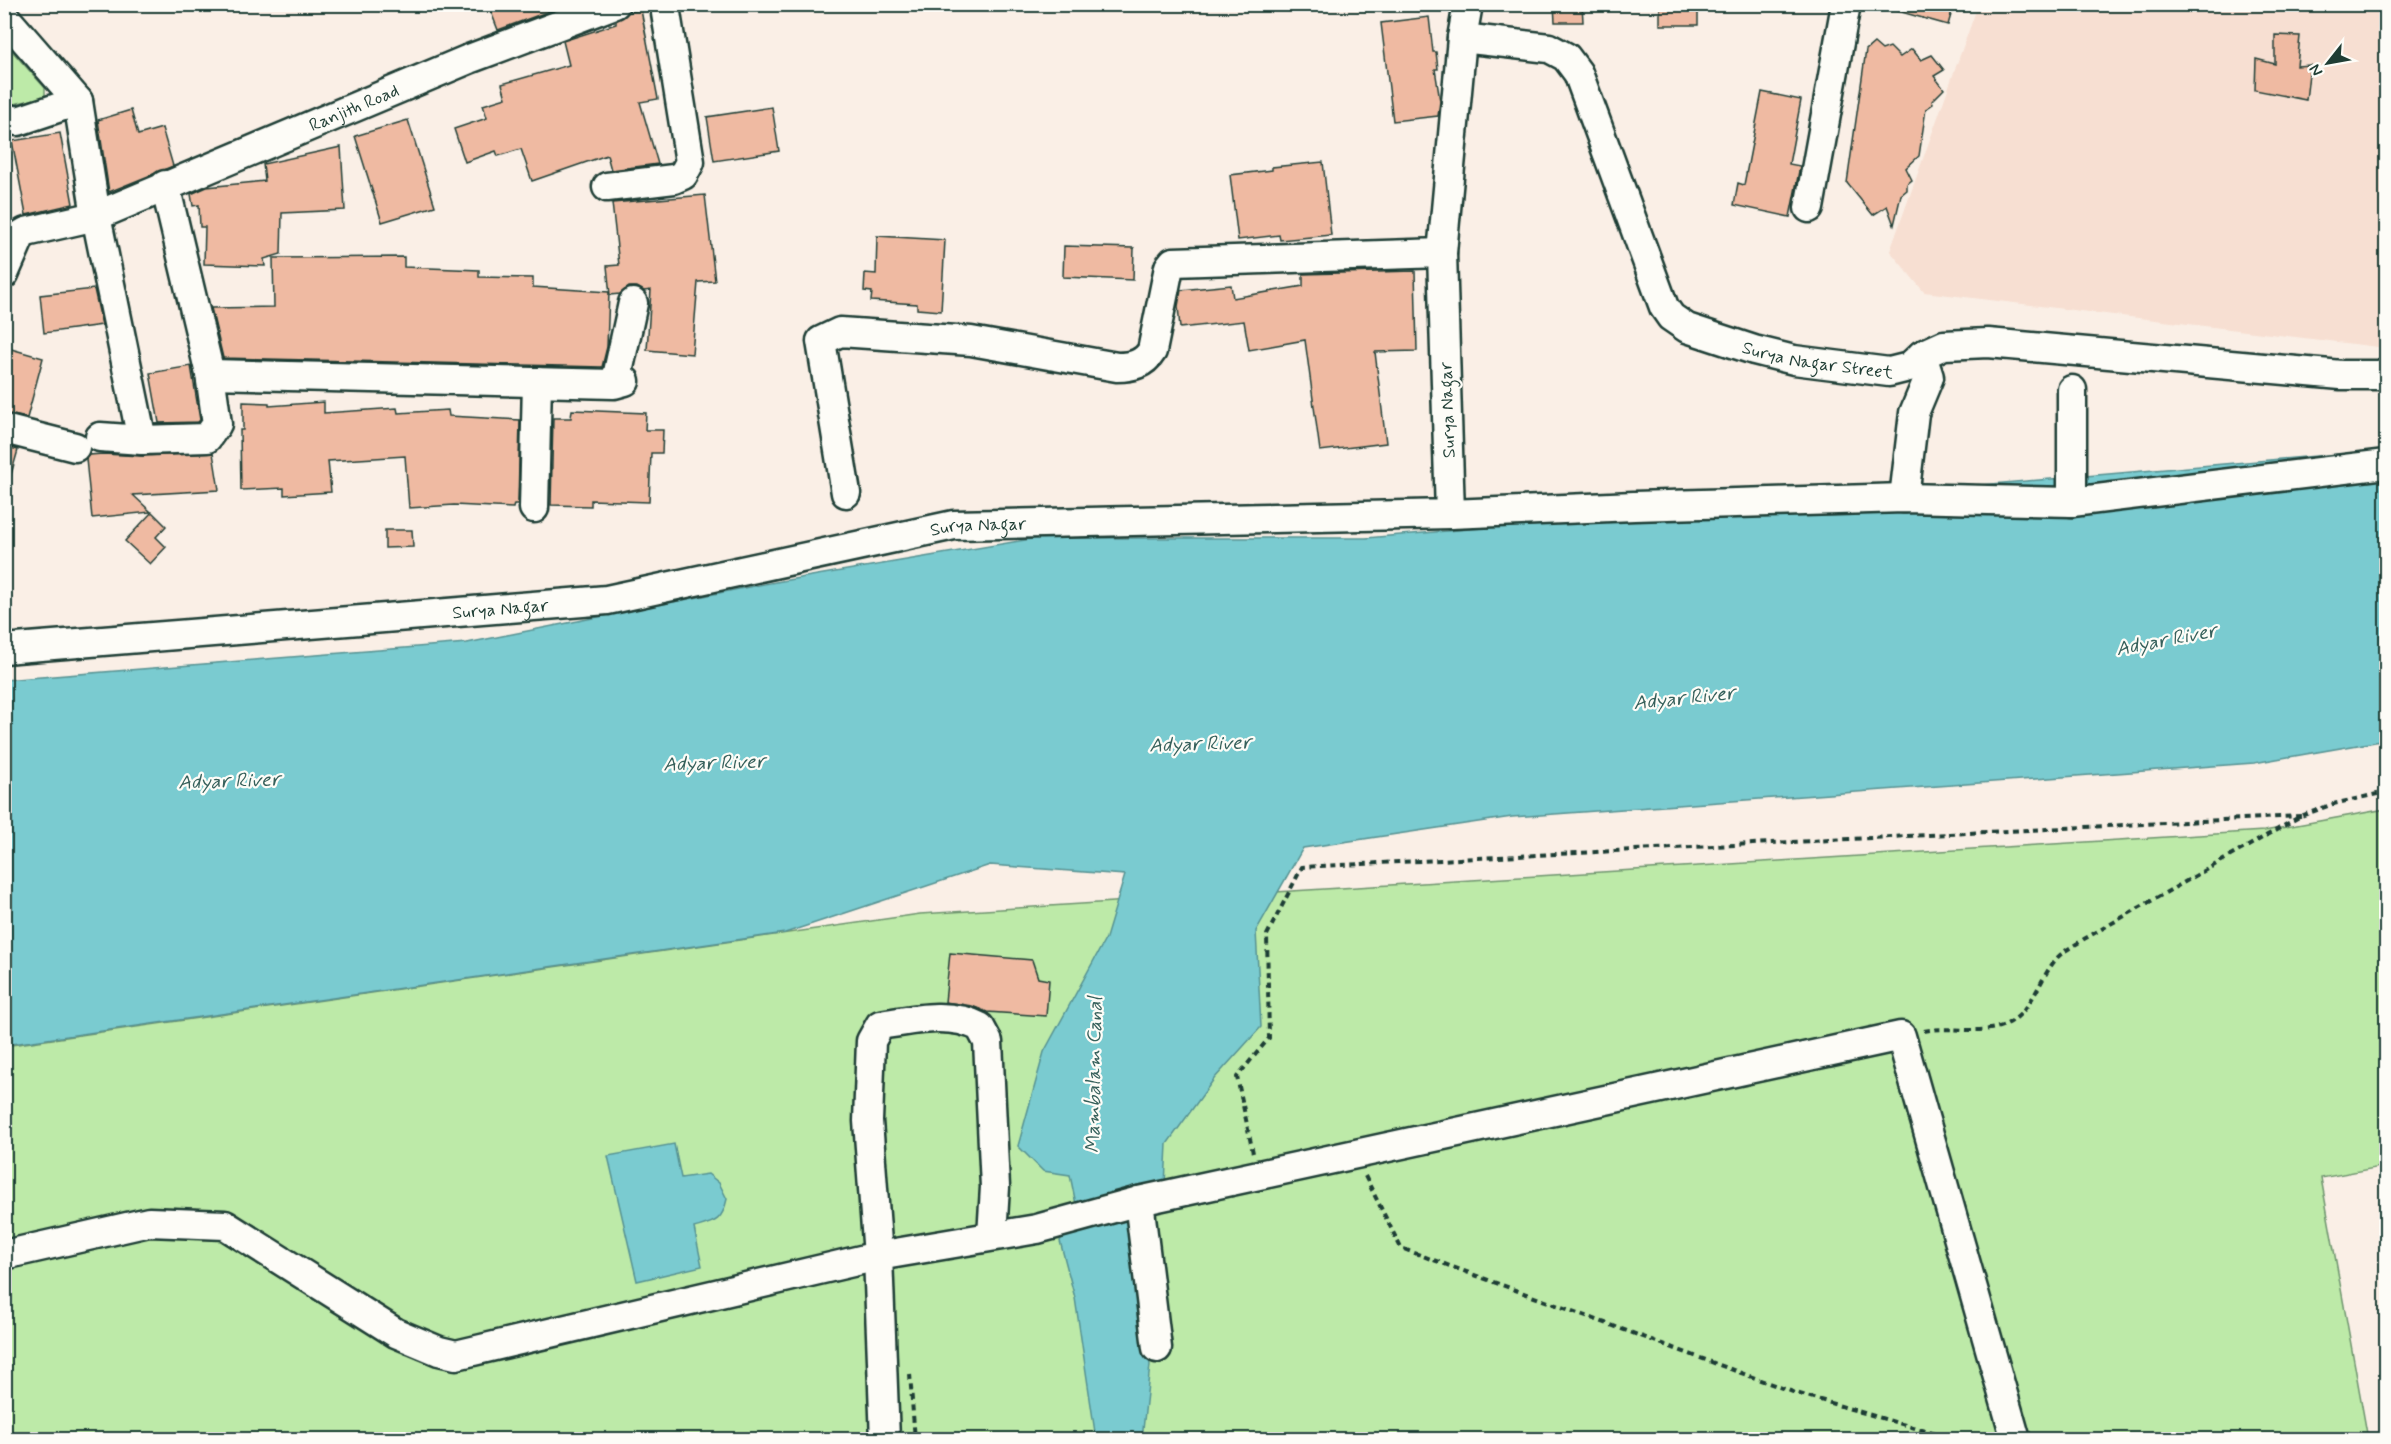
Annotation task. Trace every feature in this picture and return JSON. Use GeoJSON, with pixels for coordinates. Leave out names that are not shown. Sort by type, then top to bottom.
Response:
{"type":"FeatureCollection","features":[{"type":"Feature","properties":{"kind":"street","name":"Ranjith Road"},"geometry":{"type":"LineString","coordinates":[[4,274],[23,233],[96,216],[469,59],[615,4]]}},
{"type":"Feature","properties":{"kind":"street"},"geometry":{"type":"LineString","coordinates":[[607,187],[674,179],[682,175],[690,162],[666,13],[667,4]]}},
{"type":"Feature","properties":{"kind":"street","name":"Surya Nagar"},"geometry":{"type":"LineString","coordinates":[[4,649],[607,600],[954,525],[1450,514],[1442,253],[1462,38],[1468,4]]}},
{"type":"Feature","properties":{"kind":"street"},"geometry":{"type":"LineString","coordinates":[[1809,208],[1846,4]]}},
{"type":"Feature","properties":{"kind":"street"},"geometry":{"type":"LineString","coordinates":[[4,16],[78,101],[96,216],[141,440]]}},
{"type":"Feature","properties":{"kind":"street","name":"Surya Nagar Street"},"geometry":{"type":"LineString","coordinates":[[1462,38],[1549,48],[1566,57],[1578,73],[1664,307],[1671,317],[1687,328],[1794,360],[1889,372],[1909,367],[1922,355],[1944,345],[1988,343],[2341,375],[2386,375]]}},
{"type":"Feature","properties":{"kind":"street"},"geometry":{"type":"LineString","coordinates":[[4,118],[18,121],[78,101]]}},
{"type":"Feature","properties":{"kind":"street"},"geometry":{"type":"LineString","coordinates":[[4,429],[88,442],[207,438],[217,424],[210,374],[165,186]]}},
{"type":"Feature","properties":{"kind":"street"},"geometry":{"type":"LineString","coordinates":[[846,493],[821,341],[840,332],[971,341],[1128,367],[1147,360],[1152,351],[1169,267],[1173,262],[1442,253]]}},
{"type":"Feature","properties":{"kind":"street"},"geometry":{"type":"LineString","coordinates":[[210,374],[614,384],[625,381],[617,377],[633,303]]}},
{"type":"Feature","properties":{"kind":"street"},"geometry":{"type":"LineString","coordinates":[[1904,498],[1914,412],[1929,377],[1922,355]]}},
{"type":"Feature","properties":{"kind":"street"},"geometry":{"type":"LineString","coordinates":[[534,508],[537,382]]}},
{"type":"Feature","properties":{"kind":"street"},"geometry":{"type":"LineString","coordinates":[[2072,390],[2072,502]]}},
{"type":"Feature","properties":{"kind":"street"},"geometry":{"type":"LineString","coordinates":[[1450,514],[1904,498],[2072,502],[2386,464]]}},
{"type":"Feature","properties":{"kind":"street"},"geometry":{"type":"LineString","coordinates":[[885,1440],[878,1256],[868,1121],[871,1041],[880,1024],[936,1018],[960,1019],[980,1027],[988,1042],[996,1187],[992,1236]]}},
{"type":"Feature","properties":{"kind":"street"},"geometry":{"type":"LineString","coordinates":[[4,1256],[149,1222],[225,1225],[396,1333],[439,1351],[456,1355],[878,1256],[1037,1229],[1139,1200],[1901,1036],[2016,1440]]}},
{"type":"Feature","properties":{"kind":"street"},"geometry":{"type":"LineString","coordinates":[[1139,1200],[1157,1348]]}},
{"type":"Feature","properties":{"kind":"path"},"geometry":{"type":"LineString","coordinates":[[1901,1036],[1945,1028],[1995,1029],[2006,1025],[2019,1016],[2032,1000],[2058,957],[2084,939],[2301,816],[2333,804],[2386,792]]}},
{"type":"Feature","properties":{"kind":"path"},"geometry":{"type":"LineString","coordinates":[[1258,1175],[1237,1077],[1269,1038],[1267,935],[1302,867],[2301,816]]}},
{"type":"Feature","properties":{"kind":"path"},"geometry":{"type":"LineString","coordinates":[[1354,1154],[1401,1248],[1793,1392],[1956,1440]]}},
{"type":"Feature","properties":{"kind":"shaded area"},"geometry":{"type":"Polygon","coordinates":[[[1978,5],[2386,5],[2386,348],[1924,292],[1890,251],[1978,5]]]}},
{"type":"Feature","properties":{"kind":"green space"},"geometry":{"type":"Polygon","coordinates":[[[4,42],[45,88],[45,97],[5,106],[4,42]]]}},
{"type":"Feature","properties":{"kind":"green space"},"geometry":{"type":"Polygon","coordinates":[[[2386,809],[2386,1166],[2321,1178],[2368,1439],[899,1439],[890,1219],[865,1224],[872,1439],[5,1439],[4,1046],[920,914],[2264,831],[2386,809]]]}},
{"type":"Feature","properties":{"kind":"water"},"geometry":{"type":"Polygon","coordinates":[[[2386,450],[2386,740],[2254,763],[1512,817],[1303,848],[1256,931],[1261,1027],[1214,1079],[1167,1144],[1165,1185],[1129,1225],[1150,1365],[1142,1439],[1096,1439],[1075,1298],[1060,1241],[1077,1209],[1070,1175],[1043,1171],[1018,1146],[1044,1052],[1106,938],[1125,875],[990,865],[785,933],[5,1045],[4,680],[467,643],[764,584],[1037,538],[1366,538],[2386,450]]]}},
{"type":"Feature","properties":{"kind":"water"},"geometry":{"type":"Polygon","coordinates":[[[674,1144],[681,1178],[708,1174],[719,1183],[727,1199],[725,1207],[716,1220],[694,1228],[702,1266],[637,1281],[608,1156],[674,1144]]]}},
{"type":"Feature","properties":{"kind":"building"},"geometry":{"type":"Polygon","coordinates":[[[488,4],[566,4],[566,5],[498,30],[488,4]]]}},
{"type":"Feature","properties":{"kind":"building"},"geometry":{"type":"Polygon","coordinates":[[[1554,4],[1582,4],[1583,22],[1555,22],[1554,4]]]}},
{"type":"Feature","properties":{"kind":"building"},"geometry":{"type":"Polygon","coordinates":[[[1660,4],[1698,4],[1698,25],[1660,25],[1660,4]]]}},
{"type":"Feature","properties":{"kind":"building"},"geometry":{"type":"Polygon","coordinates":[[[1895,4],[1954,4],[1948,25],[1894,10],[1895,4]]]}},
{"type":"Feature","properties":{"kind":"building"},"geometry":{"type":"Polygon","coordinates":[[[641,10],[658,99],[640,102],[658,164],[611,170],[607,155],[532,181],[521,149],[498,156],[496,151],[465,162],[454,129],[487,118],[483,105],[506,98],[502,84],[569,65],[563,41],[616,24],[616,21],[629,12],[641,10]]]}},
{"type":"Feature","properties":{"kind":"building"},"geometry":{"type":"Polygon","coordinates":[[[1429,17],[1433,52],[1436,52],[1438,69],[1435,69],[1440,101],[1438,116],[1393,121],[1381,23],[1429,17]]]}},
{"type":"Feature","properties":{"kind":"building"},"geometry":{"type":"Polygon","coordinates":[[[2275,35],[2300,36],[2297,66],[2310,65],[2306,100],[2255,90],[2256,59],[2275,64],[2275,35]]]}},
{"type":"Feature","properties":{"kind":"building"},"geometry":{"type":"Polygon","coordinates":[[[1874,43],[1882,50],[1890,47],[1900,57],[1912,49],[1921,60],[1932,55],[1944,70],[1934,76],[1944,89],[1932,101],[1933,104],[1926,109],[1919,156],[1906,168],[1912,180],[1907,184],[1907,190],[1901,195],[1894,225],[1887,206],[1873,215],[1847,183],[1866,50],[1874,43]]]}},
{"type":"Feature","properties":{"kind":"building"},"geometry":{"type":"Polygon","coordinates":[[[1762,92],[1801,100],[1789,164],[1800,166],[1790,217],[1734,205],[1738,183],[1744,185],[1762,92]]]}},
{"type":"Feature","properties":{"kind":"building"},"geometry":{"type":"Polygon","coordinates":[[[772,107],[779,151],[714,161],[707,117],[772,107]]]}},
{"type":"Feature","properties":{"kind":"building"},"geometry":{"type":"Polygon","coordinates":[[[131,110],[138,135],[162,128],[173,166],[109,192],[98,120],[131,110]]]}},
{"type":"Feature","properties":{"kind":"building"},"geometry":{"type":"Polygon","coordinates":[[[408,120],[435,206],[382,222],[355,136],[408,120]]]}},
{"type":"Feature","properties":{"kind":"building"},"geometry":{"type":"Polygon","coordinates":[[[60,133],[73,204],[26,215],[12,141],[60,133]]]}},
{"type":"Feature","properties":{"kind":"building"},"geometry":{"type":"Polygon","coordinates":[[[341,147],[345,210],[282,213],[281,254],[264,259],[265,266],[204,264],[205,227],[200,227],[199,205],[193,206],[191,194],[207,187],[265,181],[263,164],[341,147]]]}},
{"type":"Feature","properties":{"kind":"building"},"geometry":{"type":"Polygon","coordinates":[[[1323,162],[1331,235],[1280,240],[1279,235],[1238,240],[1230,175],[1272,170],[1272,167],[1323,162]]]}},
{"type":"Feature","properties":{"kind":"building"},"geometry":{"type":"Polygon","coordinates":[[[705,195],[715,281],[698,282],[692,354],[647,350],[651,290],[644,291],[637,287],[629,287],[620,294],[610,295],[607,266],[619,265],[612,203],[705,195]]]}},
{"type":"Feature","properties":{"kind":"building"},"geometry":{"type":"Polygon","coordinates":[[[877,236],[945,240],[941,311],[917,309],[917,304],[871,301],[872,292],[864,291],[865,273],[876,274],[877,236]]]}},
{"type":"Feature","properties":{"kind":"building"},"geometry":{"type":"Polygon","coordinates":[[[1064,246],[1134,248],[1133,280],[1063,277],[1064,246]]]}},
{"type":"Feature","properties":{"kind":"building"},"geometry":{"type":"Polygon","coordinates":[[[404,257],[404,267],[479,270],[479,277],[533,278],[533,287],[609,292],[607,347],[602,367],[223,358],[211,308],[274,307],[273,258],[404,257]]]}},
{"type":"Feature","properties":{"kind":"building"},"geometry":{"type":"Polygon","coordinates":[[[1415,271],[1417,351],[1375,352],[1386,443],[1320,451],[1305,340],[1249,350],[1244,321],[1180,328],[1178,306],[1181,290],[1231,285],[1233,298],[1303,286],[1303,274],[1415,271]]]}},
{"type":"Feature","properties":{"kind":"building"},"geometry":{"type":"Polygon","coordinates":[[[94,289],[102,325],[44,333],[40,295],[94,289]]]}},
{"type":"Feature","properties":{"kind":"building"},"geometry":{"type":"Polygon","coordinates":[[[4,347],[43,358],[27,418],[4,413],[4,347]]]}},
{"type":"Feature","properties":{"kind":"building"},"geometry":{"type":"Polygon","coordinates":[[[191,366],[200,420],[198,422],[159,423],[150,373],[191,366]]]}},
{"type":"Feature","properties":{"kind":"building"},"geometry":{"type":"Polygon","coordinates":[[[243,402],[269,403],[269,406],[324,402],[324,413],[397,408],[398,413],[448,410],[449,416],[520,420],[518,504],[514,504],[513,508],[454,505],[409,508],[405,456],[328,461],[331,492],[284,495],[284,488],[241,490],[240,430],[243,430],[243,402]]]}},
{"type":"Feature","properties":{"kind":"building"},"geometry":{"type":"Polygon","coordinates":[[[572,410],[646,413],[645,430],[663,430],[662,453],[651,453],[649,502],[591,500],[591,506],[551,505],[553,418],[571,418],[572,410]]]}},
{"type":"Feature","properties":{"kind":"building"},"geometry":{"type":"Polygon","coordinates":[[[4,446],[18,450],[10,478],[4,478],[4,446]]]}},
{"type":"Feature","properties":{"kind":"building"},"geometry":{"type":"Polygon","coordinates":[[[213,453],[219,490],[133,495],[151,512],[92,518],[86,459],[89,455],[142,456],[213,453]]]}},
{"type":"Feature","properties":{"kind":"building"},"geometry":{"type":"Polygon","coordinates":[[[152,512],[166,526],[156,537],[166,547],[150,564],[125,541],[152,512]]]}},
{"type":"Feature","properties":{"kind":"building"},"geometry":{"type":"Polygon","coordinates":[[[385,530],[412,530],[413,547],[385,548],[385,530]]]}},
{"type":"Feature","properties":{"kind":"building"},"geometry":{"type":"Polygon","coordinates":[[[950,953],[1032,960],[1038,978],[1049,980],[1046,1016],[987,1012],[972,1006],[945,1002],[950,953]]]}},
{"type":"Feature","properties":{"kind":"water label","name":"Adyar River"},"geometry":{"type":"Point","coordinates":[2166,639]}},
{"type":"Feature","properties":{"kind":"water label","name":"Adyar River"},"geometry":{"type":"Point","coordinates":[1684,697]}},
{"type":"Feature","properties":{"kind":"water label","name":"Adyar River"},"geometry":{"type":"Point","coordinates":[1200,743]}},
{"type":"Feature","properties":{"kind":"water label","name":"Adyar River"},"geometry":{"type":"Point","coordinates":[714,762]}},
{"type":"Feature","properties":{"kind":"water label","name":"Adyar River"},"geometry":{"type":"Point","coordinates":[229,780]}},
{"type":"Feature","properties":{"kind":"water label","name":"Mambalam Canal"},"geometry":{"type":"Point","coordinates":[1093,1075]}}]}
